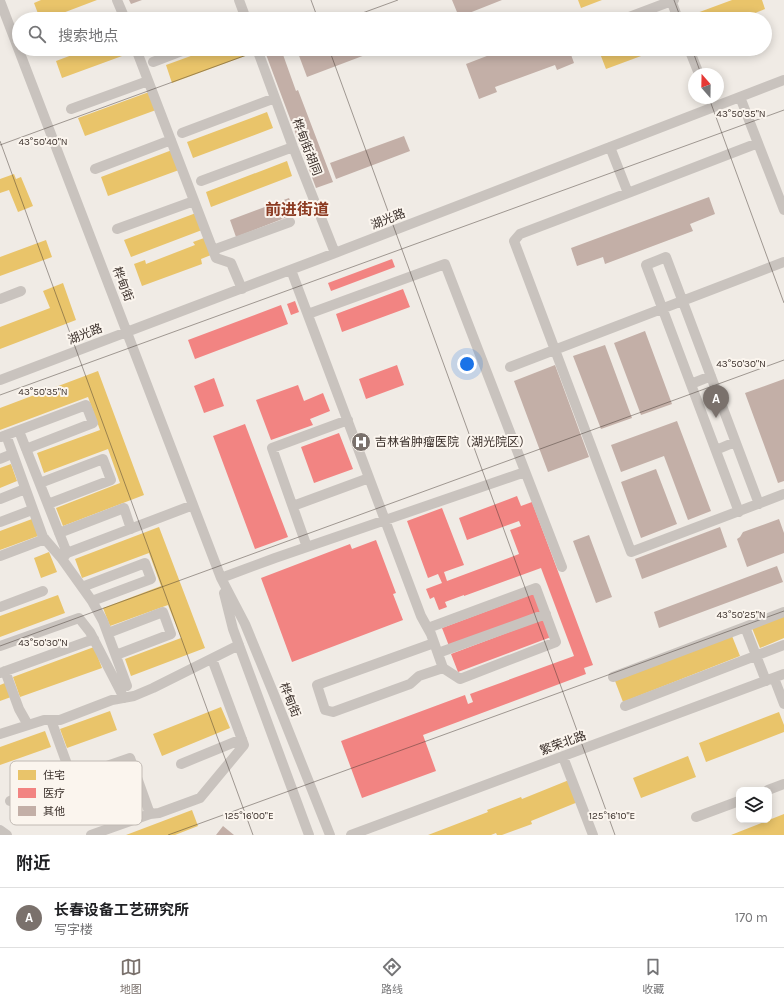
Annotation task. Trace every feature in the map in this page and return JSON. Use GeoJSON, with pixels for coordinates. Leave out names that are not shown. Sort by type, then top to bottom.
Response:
{"type":"FeatureCollection","features":[{"type":"Feature","properties":{"kind":"street","name":"桦甸街"},"geometry":{"type":"LineString","coordinates":[[0,0],[3,20],[12,42]]}},
{"type":"Feature","properties":{"kind":"street"},"geometry":{"type":"LineString","coordinates":[[118,0],[122,12]]}},
{"type":"Feature","properties":{"kind":"street"},"geometry":{"type":"LineString","coordinates":[[239,0],[243,12]]}},
{"type":"Feature","properties":{"kind":"street"},"geometry":{"type":"LineString","coordinates":[[642,12],[672,0],[676,12]]}},
{"type":"Feature","properties":{"kind":"street","name":"桦甸街"},"geometry":{"type":"LineString","coordinates":[[17,56],[128,332],[221,578],[245,624],[330,835]]}},
{"type":"Feature","properties":{"kind":"street"},"geometry":{"type":"LineString","coordinates":[[139,56],[216,258],[231,263],[242,289]]}},
{"type":"Feature","properties":{"kind":"street"},"geometry":{"type":"LineString","coordinates":[[153,62],[169,56]]}},
{"type":"Feature","properties":{"kind":"street","name":"桦甸街胡同"},"geometry":{"type":"LineString","coordinates":[[260,56],[293,147],[335,253]]}},
{"type":"Feature","properties":{"kind":"street"},"geometry":{"type":"LineString","coordinates":[[692,56],[696,68]]}},
{"type":"Feature","properties":{"kind":"street","name":"湖光路"},"geometry":{"type":"LineString","coordinates":[[0,380],[242,289],[784,80]]}},
{"type":"Feature","properties":{"kind":"street"},"geometry":{"type":"LineString","coordinates":[[71,109],[148,81]]}},
{"type":"Feature","properties":{"kind":"street"},"geometry":{"type":"LineString","coordinates":[[740,97],[784,210]]}},
{"type":"Feature","properties":{"kind":"street"},"geometry":{"type":"LineString","coordinates":[[182,133],[275,98]]}},
{"type":"Feature","properties":{"kind":"street"},"geometry":{"type":"LineString","coordinates":[[709,104],[711,108]]}},
{"type":"Feature","properties":{"kind":"street"},"geometry":{"type":"LineString","coordinates":[[95,169],[171,140]]}},
{"type":"Feature","properties":{"kind":"street"},"geometry":{"type":"LineString","coordinates":[[758,143],[520,234],[514,241],[631,552],[784,494]]}},
{"type":"Feature","properties":{"kind":"street"},"geometry":{"type":"LineString","coordinates":[[201,181],[293,147]]}},
{"type":"Feature","properties":{"kind":"street"},"geometry":{"type":"LineString","coordinates":[[610,147],[628,193]]}},
{"type":"Feature","properties":{"kind":"street"},"geometry":{"type":"LineString","coordinates":[[117,229],[194,201]]}},
{"type":"Feature","properties":{"kind":"street"},"geometry":{"type":"LineString","coordinates":[[213,250],[290,222]]}},
{"type":"Feature","properties":{"kind":"street"},"geometry":{"type":"LineString","coordinates":[[739,512],[646,265],[666,257],[759,504]]}},
{"type":"Feature","properties":{"kind":"street"},"geometry":{"type":"LineString","coordinates":[[510,367],[784,262]]}},
{"type":"Feature","properties":{"kind":"street"},"geometry":{"type":"LineString","coordinates":[[308,314],[445,264],[562,567]]}},
{"type":"Feature","properties":{"kind":"street"},"geometry":{"type":"LineString","coordinates":[[291,270],[421,616],[431,634],[443,668],[460,679],[556,642],[536,588],[428,628]]}},
{"type":"Feature","properties":{"kind":"street"},"geometry":{"type":"LineString","coordinates":[[0,299],[21,291]]}},
{"type":"Feature","properties":{"kind":"street"},"geometry":{"type":"LineString","coordinates":[[691,384],[711,376]]}},
{"type":"Feature","properties":{"kind":"street"},"geometry":{"type":"LineString","coordinates":[[26,448],[93,424],[86,405],[3,436],[12,454],[43,536],[65,556]]}},
{"type":"Feature","properties":{"kind":"street"},"geometry":{"type":"LineString","coordinates":[[307,547],[272,448],[348,420]]}},
{"type":"Feature","properties":{"kind":"street"},"geometry":{"type":"LineString","coordinates":[[19,430],[59,533],[65,556],[103,621],[127,686]]}},
{"type":"Feature","properties":{"kind":"street"},"geometry":{"type":"LineString","coordinates":[[716,450],[735,442]]}},
{"type":"Feature","properties":{"kind":"street"},"geometry":{"type":"LineString","coordinates":[[0,459],[12,454]]}},
{"type":"Feature","properties":{"kind":"street"},"geometry":{"type":"LineString","coordinates":[[40,483],[103,459],[111,480],[48,504]]}},
{"type":"Feature","properties":{"kind":"street"},"geometry":{"type":"LineString","coordinates":[[221,578],[525,472]]}},
{"type":"Feature","properties":{"kind":"street"},"geometry":{"type":"LineString","coordinates":[[293,506],[370,478]]}},
{"type":"Feature","properties":{"kind":"street"},"geometry":{"type":"LineString","coordinates":[[0,498],[25,489]]}},
{"type":"Feature","properties":{"kind":"street"},"geometry":{"type":"LineString","coordinates":[[65,556],[193,505]]}},
{"type":"Feature","properties":{"kind":"street"},"geometry":{"type":"LineString","coordinates":[[59,533],[124,508],[131,529]]}},
{"type":"Feature","properties":{"kind":"street"},"geometry":{"type":"LineString","coordinates":[[0,522],[32,510]]}},
{"type":"Feature","properties":{"kind":"street"},"geometry":{"type":"LineString","coordinates":[[0,556],[45,539]]}},
{"type":"Feature","properties":{"kind":"street"},"geometry":{"type":"LineString","coordinates":[[82,587],[145,563],[151,579],[92,601]]}},
{"type":"Feature","properties":{"kind":"street","name":"桦甸街"},"geometry":{"type":"LineString","coordinates":[[221,578],[233,629],[309,835]]}},
{"type":"Feature","properties":{"kind":"street"},"geometry":{"type":"LineString","coordinates":[[0,607],[43,591]]}},
{"type":"Feature","properties":{"kind":"street"},"geometry":{"type":"LineString","coordinates":[[108,633],[163,612],[171,634],[116,655]]}},
{"type":"Feature","properties":{"kind":"street"},"geometry":{"type":"LineString","coordinates":[[613,677],[784,612]]}},
{"type":"Feature","properties":{"kind":"street"},"geometry":{"type":"LineString","coordinates":[[438,653],[546,614]]}},
{"type":"Feature","properties":{"kind":"street"},"geometry":{"type":"LineString","coordinates":[[0,646],[79,618],[94,639],[124,698]]}},
{"type":"Feature","properties":{"kind":"street"},"geometry":{"type":"LineString","coordinates":[[745,627],[756,656],[784,704]]}},
{"type":"Feature","properties":{"kind":"street"},"geometry":{"type":"LineString","coordinates":[[28,725],[19,709],[3,672],[94,639]]}},
{"type":"Feature","properties":{"kind":"street"},"geometry":{"type":"LineString","coordinates":[[434,643],[317,686],[325,710],[333,712],[410,684],[419,676],[443,668]]}},
{"type":"Feature","properties":{"kind":"street"},"geometry":{"type":"LineString","coordinates":[[0,734],[44,720],[60,720],[112,700],[134,696],[239,645]]}},
{"type":"Feature","properties":{"kind":"street"},"geometry":{"type":"LineString","coordinates":[[625,706],[784,645]]}},
{"type":"Feature","properties":{"kind":"street"},"geometry":{"type":"LineString","coordinates":[[142,817],[159,813],[200,798],[244,745],[212,659]]}},
{"type":"Feature","properties":{"kind":"street","name":"繁荣北路"},"geometry":{"type":"LineString","coordinates":[[351,835],[784,674]]}},
{"type":"Feature","properties":{"kind":"street"},"geometry":{"type":"LineString","coordinates":[[51,720],[66,761]]}},
{"type":"Feature","properties":{"kind":"street"},"geometry":{"type":"LineString","coordinates":[[181,764],[242,739]]}},
{"type":"Feature","properties":{"kind":"street"},"geometry":{"type":"LineString","coordinates":[[563,757],[593,835]]}},
{"type":"Feature","properties":{"kind":"street"},"geometry":{"type":"LineString","coordinates":[[121,761],[130,758],[131,761]]}},
{"type":"Feature","properties":{"kind":"street"},"geometry":{"type":"LineString","coordinates":[[772,788],[784,784]]}},
{"type":"Feature","properties":{"kind":"street"},"geometry":{"type":"LineString","coordinates":[[142,792],[150,814]]}},
{"type":"Feature","properties":{"kind":"street"},"geometry":{"type":"LineString","coordinates":[[696,817],[736,802]]}},
{"type":"Feature","properties":{"kind":"street"},"geometry":{"type":"LineString","coordinates":[[91,835],[119,825]]}},
{"type":"Feature","properties":{"kind":"street"},"geometry":{"type":"LineString","coordinates":[[0,830],[8,835]]}},
{"type":"Feature","properties":{"kind":"building: 住宅"},"geometry":{"type":"Polygon","coordinates":[[[41,0],[97,0],[65,12],[37,12],[34,3],[41,0]]]}},
{"type":"Feature","properties":{"kind":"building: 住宅"},"geometry":{"type":"Polygon","coordinates":[[[578,0],[602,0],[581,8],[578,0]]]}},
{"type":"Feature","properties":{"kind":"building: 住宅"},"geometry":{"type":"Polygon","coordinates":[[[732,0],[762,0],[765,9],[758,12],[700,12],[732,0]]]}},
{"type":"Feature","properties":{"kind":"building: 住宅"},"geometry":{"type":"Polygon","coordinates":[[[69,56],[122,56],[62,78],[56,61],[69,56]]]}},
{"type":"Feature","properties":{"kind":"building: 住宅"},"geometry":{"type":"Polygon","coordinates":[[[191,56],[245,56],[172,83],[166,65],[191,56]]]}},
{"type":"Feature","properties":{"kind":"building: 住宅"},"geometry":{"type":"Polygon","coordinates":[[[601,56],[641,56],[606,69],[601,56]]]}},
{"type":"Feature","properties":{"kind":"building: 住宅"},"geometry":{"type":"Polygon","coordinates":[[[149,92],[156,110],[85,136],[78,118],[149,92]]]}},
{"type":"Feature","properties":{"kind":"building: 住宅"},"geometry":{"type":"Polygon","coordinates":[[[267,112],[273,128],[193,158],[187,142],[267,112]]]}},
{"type":"Feature","properties":{"kind":"building: 住宅"},"geometry":{"type":"Polygon","coordinates":[[[172,150],[179,170],[108,196],[101,177],[172,150]]]}},
{"type":"Feature","properties":{"kind":"building: 住宅"},"geometry":{"type":"Polygon","coordinates":[[[287,161],[292,176],[211,207],[206,192],[287,161]]]}},
{"type":"Feature","properties":{"kind":"building: 住宅"},"geometry":{"type":"Polygon","coordinates":[[[14,174],[16,179],[21,177],[33,206],[18,212],[9,190],[0,193],[0,179],[14,174]]]}},
{"type":"Feature","properties":{"kind":"building: 住宅"},"geometry":{"type":"Polygon","coordinates":[[[196,213],[202,230],[131,257],[124,240],[196,213]]]}},
{"type":"Feature","properties":{"kind":"building: 住宅"},"geometry":{"type":"Polygon","coordinates":[[[204,238],[211,255],[201,259],[202,264],[142,286],[134,264],[145,260],[146,264],[195,245],[193,242],[204,238]]]}},
{"type":"Feature","properties":{"kind":"building: 住宅"},"geometry":{"type":"Polygon","coordinates":[[[46,240],[52,257],[0,276],[0,257],[46,240]]]}},
{"type":"Feature","properties":{"kind":"building: 住宅"},"geometry":{"type":"Polygon","coordinates":[[[63,283],[76,320],[0,349],[0,327],[50,308],[43,291],[63,283]]]}},
{"type":"Feature","properties":{"kind":"building: 住宅"},"geometry":{"type":"Polygon","coordinates":[[[98,371],[144,495],[63,526],[56,508],[120,483],[108,449],[44,473],[37,453],[100,430],[88,397],[0,430],[0,408],[98,371]]]}},
{"type":"Feature","properties":{"kind":"building: 住宅"},"geometry":{"type":"Polygon","coordinates":[[[11,464],[17,481],[0,488],[0,468],[11,464]]]}},
{"type":"Feature","properties":{"kind":"building: 住宅"},"geometry":{"type":"Polygon","coordinates":[[[32,519],[38,536],[0,550],[0,531],[32,519]]]}},
{"type":"Feature","properties":{"kind":"building: 住宅"},"geometry":{"type":"Polygon","coordinates":[[[159,527],[205,648],[131,676],[125,659],[181,638],[168,605],[110,626],[103,608],[161,586],[149,553],[82,578],[75,559],[159,527]]]}},
{"type":"Feature","properties":{"kind":"building: 住宅"},"geometry":{"type":"Polygon","coordinates":[[[49,552],[57,572],[41,578],[34,558],[49,552]]]}},
{"type":"Feature","properties":{"kind":"building: 住宅"},"geometry":{"type":"Polygon","coordinates":[[[58,595],[65,613],[0,637],[0,616],[58,595]]]}},
{"type":"Feature","properties":{"kind":"building: 住宅"},"geometry":{"type":"Polygon","coordinates":[[[784,616],[784,638],[760,648],[752,628],[784,616]]]}},
{"type":"Feature","properties":{"kind":"building: 住宅"},"geometry":{"type":"Polygon","coordinates":[[[732,636],[740,656],[623,702],[615,681],[732,636]]]}},
{"type":"Feature","properties":{"kind":"building: 住宅"},"geometry":{"type":"Polygon","coordinates":[[[94,647],[102,668],[20,697],[13,677],[94,647]]]}},
{"type":"Feature","properties":{"kind":"building: 住宅"},"geometry":{"type":"Polygon","coordinates":[[[5,683],[11,697],[0,701],[0,685],[5,683]]]}},
{"type":"Feature","properties":{"kind":"building: 住宅"},"geometry":{"type":"Polygon","coordinates":[[[221,707],[230,728],[162,756],[153,734],[221,707]]]}},
{"type":"Feature","properties":{"kind":"building: 住宅"},"geometry":{"type":"Polygon","coordinates":[[[110,711],[117,730],[67,748],[60,729],[110,711]]]}},
{"type":"Feature","properties":{"kind":"building: 住宅"},"geometry":{"type":"Polygon","coordinates":[[[779,712],[784,725],[784,732],[706,762],[699,743],[779,712]]]}},
{"type":"Feature","properties":{"kind":"building: 住宅"},"geometry":{"type":"Polygon","coordinates":[[[45,731],[51,747],[0,765],[0,747],[45,731]]]}},
{"type":"Feature","properties":{"kind":"building: 住宅"},"geometry":{"type":"Polygon","coordinates":[[[688,756],[696,777],[641,798],[633,778],[688,756]]]}},
{"type":"Feature","properties":{"kind":"building: 住宅"},"geometry":{"type":"Polygon","coordinates":[[[569,780],[578,802],[531,821],[532,824],[502,835],[497,835],[496,833],[491,835],[428,835],[488,812],[487,810],[521,797],[522,799],[569,780]]]}},
{"type":"Feature","properties":{"kind":"building: 住宅"},"geometry":{"type":"Polygon","coordinates":[[[192,810],[198,826],[175,835],[126,835],[192,810]]]}},
{"type":"Feature","properties":{"kind":"building: 住宅"},"geometry":{"type":"Polygon","coordinates":[[[784,814],[784,835],[731,835],[761,823],[772,823],[772,819],[784,814]]]}},
{"type":"Feature","properties":{"kind":"building: 医疗"},"geometry":{"type":"Polygon","coordinates":[[[392,259],[395,267],[331,291],[328,283],[392,259]]]}},
{"type":"Feature","properties":{"kind":"building: 医疗"},"geometry":{"type":"Polygon","coordinates":[[[403,289],[410,307],[342,332],[336,314],[403,289]]]}},
{"type":"Feature","properties":{"kind":"building: 医疗"},"geometry":{"type":"Polygon","coordinates":[[[295,301],[299,312],[291,315],[287,304],[295,301]]]}},
{"type":"Feature","properties":{"kind":"building: 医疗"},"geometry":{"type":"Polygon","coordinates":[[[281,305],[288,324],[195,359],[188,340],[281,305]]]}},
{"type":"Feature","properties":{"kind":"building: 医疗"},"geometry":{"type":"Polygon","coordinates":[[[397,365],[404,385],[366,399],[359,379],[397,365]]]}},
{"type":"Feature","properties":{"kind":"building: 医疗"},"geometry":{"type":"Polygon","coordinates":[[[214,378],[224,406],[204,413],[194,386],[214,378]]]}},
{"type":"Feature","properties":{"kind":"building: 医疗"},"geometry":{"type":"Polygon","coordinates":[[[298,385],[304,401],[323,393],[330,411],[310,419],[313,425],[271,440],[256,400],[298,385]]]}},
{"type":"Feature","properties":{"kind":"building: 医疗"},"geometry":{"type":"Polygon","coordinates":[[[245,424],[288,537],[255,549],[213,436],[245,424]]]}},
{"type":"Feature","properties":{"kind":"building: 医疗"},"geometry":{"type":"Polygon","coordinates":[[[339,433],[353,469],[314,483],[301,447],[339,433]]]}},
{"type":"Feature","properties":{"kind":"building: 医疗"},"geometry":{"type":"Polygon","coordinates":[[[517,496],[521,506],[532,502],[593,665],[584,668],[586,674],[423,735],[436,771],[362,798],[341,741],[465,695],[468,704],[473,702],[470,694],[574,656],[541,568],[445,602],[447,607],[439,610],[434,597],[430,599],[426,589],[442,583],[438,574],[428,578],[407,521],[442,508],[464,565],[444,572],[447,581],[519,554],[510,530],[521,526],[519,521],[467,540],[459,518],[517,496]]]}},
{"type":"Feature","properties":{"kind":"building: 医疗"},"geometry":{"type":"Polygon","coordinates":[[[376,540],[396,593],[393,594],[403,620],[292,662],[261,578],[350,544],[352,549],[376,540]]]}},
{"type":"Feature","properties":{"kind":"building: 医疗"},"geometry":{"type":"Polygon","coordinates":[[[535,593],[541,612],[449,646],[442,628],[535,593]]]}},
{"type":"Feature","properties":{"kind":"building: 医疗"},"geometry":{"type":"Polygon","coordinates":[[[544,619],[551,637],[458,672],[451,654],[544,619]]]}},
{"type":"Feature","properties":{"kind":"building: 其他"},"geometry":{"type":"Polygon","coordinates":[[[129,0],[142,0],[131,4],[129,0]]]}},
{"type":"Feature","properties":{"kind":"building: 其他"},"geometry":{"type":"Polygon","coordinates":[[[452,0],[502,0],[472,12],[457,12],[452,0]]]}},
{"type":"Feature","properties":{"kind":"building: 其他"},"geometry":{"type":"Polygon","coordinates":[[[267,56],[284,56],[333,182],[316,188],[267,56]]]}},
{"type":"Feature","properties":{"kind":"building: 其他"},"geometry":{"type":"Polygon","coordinates":[[[299,56],[362,56],[307,77],[299,56]]]}},
{"type":"Feature","properties":{"kind":"building: 其他"},"geometry":{"type":"Polygon","coordinates":[[[487,56],[572,56],[574,63],[557,70],[555,65],[495,87],[497,92],[479,99],[466,64],[487,56]]]}},
{"type":"Feature","properties":{"kind":"building: 其他"},"geometry":{"type":"Polygon","coordinates":[[[404,136],[410,151],[336,179],[330,163],[404,136]]]}},
{"type":"Feature","properties":{"kind":"building: 其他"},"geometry":{"type":"Polygon","coordinates":[[[709,197],[715,214],[690,224],[693,231],[605,264],[603,257],[577,266],[571,248],[709,197]]]}},
{"type":"Feature","properties":{"kind":"building: 其他"},"geometry":{"type":"Polygon","coordinates":[[[289,198],[295,214],[236,237],[230,220],[289,198]]]}},
{"type":"Feature","properties":{"kind":"building: 其他"},"geometry":{"type":"Polygon","coordinates":[[[645,331],[672,404],[641,415],[614,343],[645,331]]]}},
{"type":"Feature","properties":{"kind":"building: 其他"},"geometry":{"type":"Polygon","coordinates":[[[605,345],[632,418],[601,429],[573,356],[605,345]]]}},
{"type":"Feature","properties":{"kind":"building: 其他"},"geometry":{"type":"Polygon","coordinates":[[[555,365],[589,457],[548,472],[514,381],[555,365]]]}},
{"type":"Feature","properties":{"kind":"building: 其他"},"geometry":{"type":"Polygon","coordinates":[[[784,379],[784,481],[778,483],[745,393],[784,379]]]}},
{"type":"Feature","properties":{"kind":"building: 其他"},"geometry":{"type":"Polygon","coordinates":[[[677,421],[711,511],[688,520],[664,456],[621,472],[611,445],[677,421]]]}},
{"type":"Feature","properties":{"kind":"building: 其他"},"geometry":{"type":"Polygon","coordinates":[[[656,469],[677,524],[641,538],[621,482],[656,469]]]}},
{"type":"Feature","properties":{"kind":"building: 其他"},"geometry":{"type":"Polygon","coordinates":[[[779,519],[784,533],[784,553],[747,567],[737,539],[743,532],[779,519]]]}},
{"type":"Feature","properties":{"kind":"building: 其他"},"geometry":{"type":"Polygon","coordinates":[[[720,527],[727,547],[642,579],[635,559],[720,527]]]}},
{"type":"Feature","properties":{"kind":"building: 其他"},"geometry":{"type":"Polygon","coordinates":[[[589,535],[612,597],[596,603],[573,541],[589,535]]]}},
{"type":"Feature","properties":{"kind":"building: 其他"},"geometry":{"type":"Polygon","coordinates":[[[777,566],[783,582],[659,628],[654,612],[777,566]]]}},
{"type":"Feature","properties":{"kind":"building: 其他"},"geometry":{"type":"Polygon","coordinates":[[[223,826],[234,835],[216,835],[223,826]]]}},
{"type":"Feature","properties":{"kind":"place","name":"长春设备工艺研究所"},"geometry":{"type":"Point","coordinates":[716,418]}},
{"type":"Feature","properties":{"kind":"place","name":"吉林省肿瘤医院（湖光院区）"},"geometry":{"type":"Point","coordinates":[361,442]}},
{"type":"Feature","properties":{"kind":"district","name":"前进街道"},"geometry":{"type":"Point","coordinates":[297,209]}}]}
